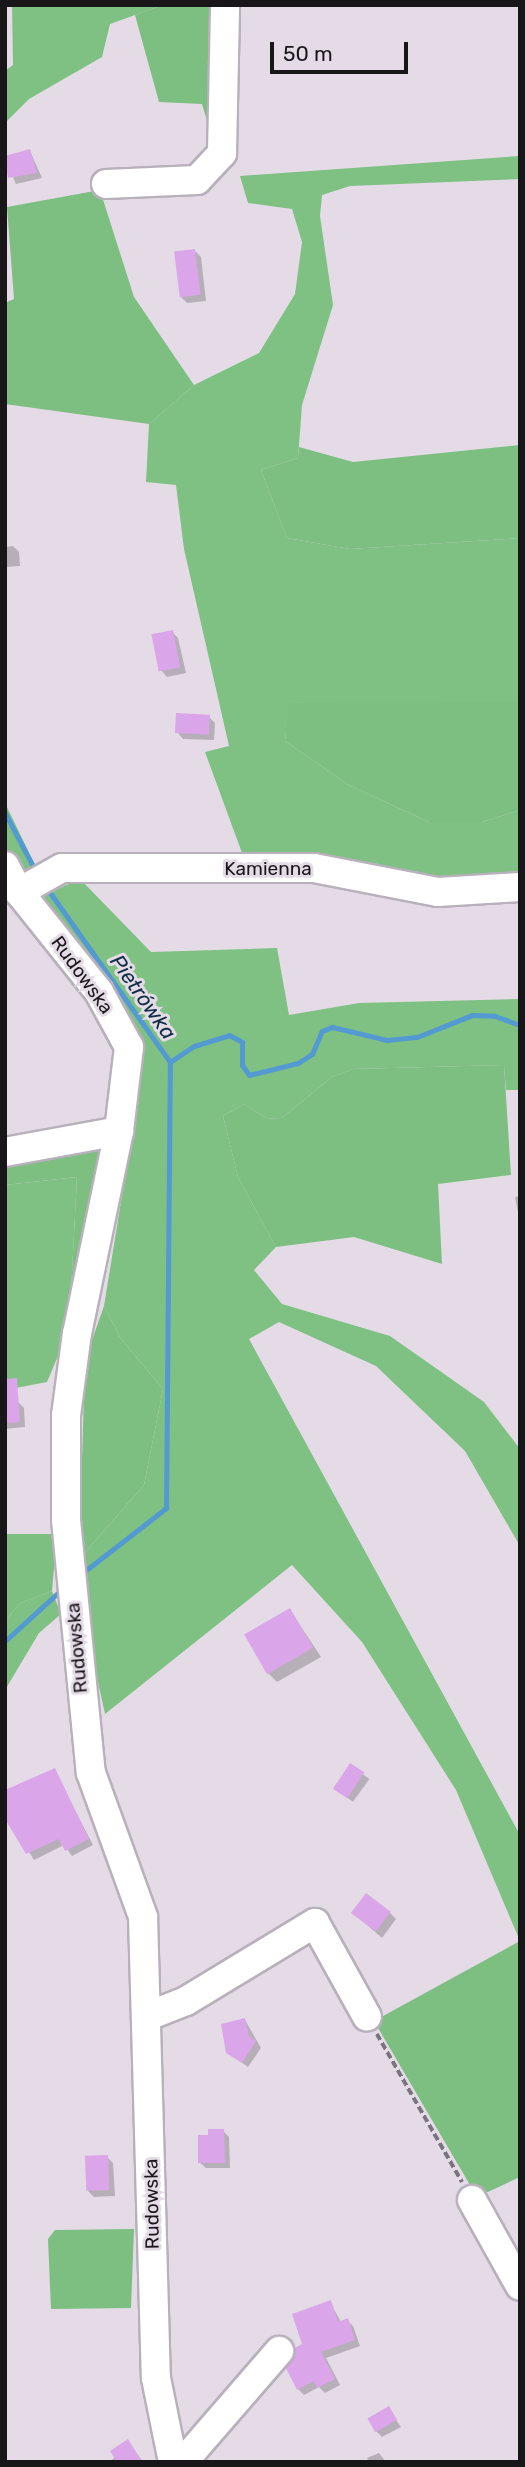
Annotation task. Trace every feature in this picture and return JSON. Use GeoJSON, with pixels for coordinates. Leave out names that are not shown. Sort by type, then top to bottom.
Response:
{"type":"FeatureCollection","features":[{"type":"Feature","properties":{"kind":"street"},"geometry":{"type":"LineString","coordinates":[[106,184],[197,180],[222,153],[225,5]]}},
{"type":"Feature","properties":{"kind":"street","name":"Rudowska"},"geometry":{"type":"LineString","coordinates":[[5,866],[19,892],[99,992],[129,1047],[119,1131],[77,1333],[66,1415],[66,1520],[91,1773],[137,1891],[143,1917],[148,2016],[156,2378],[173,2462]]}},
{"type":"Feature","properties":{"kind":"street","name":"Kamienna"},"geometry":{"type":"LineString","coordinates":[[19,892],[62,868],[314,868],[438,892],[520,887]]}},
{"type":"Feature","properties":{"kind":"street"},"geometry":{"type":"LineString","coordinates":[[5,1152],[119,1131]]}},
{"type":"Feature","properties":{"kind":"street"},"geometry":{"type":"LineString","coordinates":[[148,2016],[186,2001],[315,1923],[368,2017]]}},
{"type":"Feature","properties":{"kind":"street"},"geometry":{"type":"LineString","coordinates":[[472,2200],[520,2286]]}},
{"type":"Feature","properties":{"kind":"street"},"geometry":{"type":"LineString","coordinates":[[183,2462],[279,2351]]}},
{"type":"Feature","properties":{"kind":"path"},"geometry":{"type":"LineString","coordinates":[[368,2017],[472,2200]]}},
{"type":"Feature","properties":{"kind":"green space"},"geometry":{"type":"Polygon","coordinates":[[[12,5],[163,5],[110,24],[102,57],[29,99],[5,123],[5,71],[13,65],[12,5]]]}},
{"type":"Feature","properties":{"kind":"green space"},"geometry":{"type":"Polygon","coordinates":[[[163,5],[216,5],[214,144],[202,104],[159,102],[135,15],[163,5]]]}},
{"type":"Feature","properties":{"kind":"green space"},"geometry":{"type":"Polygon","coordinates":[[[520,156],[520,179],[350,186],[322,195],[320,216],[333,305],[302,405],[298,458],[261,470],[287,538],[350,549],[520,538],[520,701],[289,703],[285,741],[349,785],[429,822],[482,822],[520,810],[520,877],[442,883],[245,861],[205,752],[229,746],[184,549],[176,485],[146,482],[149,424],[194,385],[259,353],[295,294],[302,242],[292,209],[248,203],[240,176],[520,156]]]}},
{"type":"Feature","properties":{"kind":"green space"},"geometry":{"type":"Polygon","coordinates":[[[100,190],[134,297],[194,385],[149,424],[5,404],[5,303],[14,299],[7,207],[100,190]]]}},
{"type":"Feature","properties":{"kind":"green space"},"geometry":{"type":"Polygon","coordinates":[[[520,445],[520,538],[350,549],[287,538],[261,470],[298,458],[299,447],[353,462],[520,445]]]}},
{"type":"Feature","properties":{"kind":"green space"},"geometry":{"type":"Polygon","coordinates":[[[356,700],[520,701],[520,810],[482,822],[429,822],[349,785],[285,741],[288,703],[356,700]]]}},
{"type":"Feature","properties":{"kind":"green space"},"geometry":{"type":"Polygon","coordinates":[[[5,803],[36,867],[20,875],[5,848],[5,803]]]}},
{"type":"Feature","properties":{"kind":"green space"},"geometry":{"type":"Polygon","coordinates":[[[80,879],[151,952],[277,948],[289,1015],[359,1003],[520,999],[520,1090],[506,1090],[504,1065],[353,1069],[332,1077],[282,1118],[267,1119],[244,1104],[223,1116],[238,1177],[276,1247],[254,1270],[282,1304],[390,1336],[484,1402],[520,1449],[520,1546],[465,1451],[376,1366],[279,1322],[249,1339],[520,1835],[520,1941],[456,1790],[362,1642],[292,1565],[105,1714],[87,1631],[79,1559],[144,1485],[163,1389],[121,1339],[104,1306],[141,1079],[138,1044],[105,975],[40,897],[80,879]]]}},
{"type":"Feature","properties":{"kind":"green space"},"geometry":{"type":"Polygon","coordinates":[[[504,1065],[511,1175],[438,1184],[442,1264],[354,1237],[276,1247],[238,1177],[223,1116],[244,1104],[267,1119],[282,1118],[332,1077],[353,1069],[504,1065]]]}},
{"type":"Feature","properties":{"kind":"green space"},"geometry":{"type":"Polygon","coordinates":[[[106,1145],[69,1330],[77,1177],[5,1185],[5,1164],[106,1145]]]}},
{"type":"Feature","properties":{"kind":"green space"},"geometry":{"type":"Polygon","coordinates":[[[77,1177],[69,1330],[47,1382],[5,1390],[5,1185],[77,1177]]]}},
{"type":"Feature","properties":{"kind":"green space"},"geometry":{"type":"Polygon","coordinates":[[[104,1306],[121,1339],[163,1389],[144,1485],[79,1559],[85,1360],[104,1306]]]}},
{"type":"Feature","properties":{"kind":"green space"},"geometry":{"type":"Polygon","coordinates":[[[5,1534],[57,1534],[52,1591],[20,1603],[5,1621],[5,1534]]]}},
{"type":"Feature","properties":{"kind":"green space"},"geometry":{"type":"Polygon","coordinates":[[[52,1591],[61,1614],[39,1633],[5,1690],[5,1621],[20,1603],[52,1591]]]}},
{"type":"Feature","properties":{"kind":"green space"},"geometry":{"type":"Polygon","coordinates":[[[520,1941],[520,2177],[477,2197],[374,2021],[520,1941]]]}},
{"type":"Feature","properties":{"kind":"green space"},"geometry":{"type":"Polygon","coordinates":[[[134,2229],[131,2308],[51,2309],[48,2239],[55,2230],[134,2229]]]}},
{"type":"Feature","properties":{"kind":"building"},"geometry":{"type":"Polygon","coordinates":[[[30,149],[37,173],[8,178],[5,156],[30,149]]]}},
{"type":"Feature","properties":{"kind":"building"},"geometry":{"type":"Polygon","coordinates":[[[195,249],[201,295],[180,297],[174,252],[195,249]]]}},
{"type":"Feature","properties":{"kind":"building"},"geometry":{"type":"Polygon","coordinates":[[[173,630],[180,667],[159,671],[151,634],[173,630]]]}},
{"type":"Feature","properties":{"kind":"building"},"geometry":{"type":"Polygon","coordinates":[[[176,713],[210,715],[209,735],[175,733],[176,713]]]}},
{"type":"Feature","properties":{"kind":"building"},"geometry":{"type":"Polygon","coordinates":[[[17,1378],[20,1422],[5,1423],[5,1379],[17,1378]]]}},
{"type":"Feature","properties":{"kind":"building"},"geometry":{"type":"Polygon","coordinates":[[[290,1608],[313,1648],[267,1674],[244,1634],[290,1608]]]}},
{"type":"Feature","properties":{"kind":"building"},"geometry":{"type":"Polygon","coordinates":[[[350,1763],[364,1772],[347,1798],[333,1789],[350,1763]]]}},
{"type":"Feature","properties":{"kind":"building"},"geometry":{"type":"Polygon","coordinates":[[[55,1768],[89,1839],[65,1851],[59,1839],[26,1854],[5,1819],[5,1790],[55,1768]]]}},
{"type":"Feature","properties":{"kind":"building"},"geometry":{"type":"Polygon","coordinates":[[[366,1893],[391,1912],[376,1932],[351,1913],[366,1893]]]}},
{"type":"Feature","properties":{"kind":"building"},"geometry":{"type":"Polygon","coordinates":[[[245,2018],[249,2036],[256,2041],[242,2063],[226,2053],[221,2024],[245,2018]]]}},
{"type":"Feature","properties":{"kind":"building"},"geometry":{"type":"Polygon","coordinates":[[[208,2129],[224,2129],[225,2163],[198,2163],[198,2135],[208,2135],[208,2129]]]}},
{"type":"Feature","properties":{"kind":"building"},"geometry":{"type":"Polygon","coordinates":[[[108,2155],[109,2190],[86,2191],[85,2156],[108,2155]]]}},
{"type":"Feature","properties":{"kind":"building"},"geometry":{"type":"Polygon","coordinates":[[[331,2300],[338,2322],[348,2318],[355,2340],[321,2352],[335,2379],[317,2388],[314,2381],[297,2390],[286,2368],[295,2348],[302,2344],[292,2314],[331,2300]]]}},
{"type":"Feature","properties":{"kind":"building"},"geometry":{"type":"Polygon","coordinates":[[[389,2406],[397,2420],[375,2432],[367,2418],[389,2406]]]}},
{"type":"Feature","properties":{"kind":"building"},"geometry":{"type":"Polygon","coordinates":[[[128,2439],[142,2462],[117,2462],[110,2451],[128,2439]]]}},
{"type":"Feature","properties":{"kind":"waterway","name":"Pietrówka"},"geometry":{"type":"LineString","coordinates":[[5,813],[37,874]]}},
{"type":"Feature","properties":{"kind":"waterway","name":"Pietrówka"},"geometry":{"type":"LineString","coordinates":[[46,887],[170,1062]]}},
{"type":"Feature","properties":{"kind":"waterway","name":"Pietrówka"},"geometry":{"type":"LineString","coordinates":[[170,1062],[194,1046],[229,1035],[242,1042],[242,1065],[249,1075],[298,1063],[312,1054],[322,1031],[332,1027],[387,1040],[417,1037],[472,1015],[495,1016],[520,1025]]}},
{"type":"Feature","properties":{"kind":"waterway"},"geometry":{"type":"LineString","coordinates":[[81,1574],[166,1508],[170,1062]]}},
{"type":"Feature","properties":{"kind":"waterway"},"geometry":{"type":"LineString","coordinates":[[5,1641],[62,1589]]}}]}
